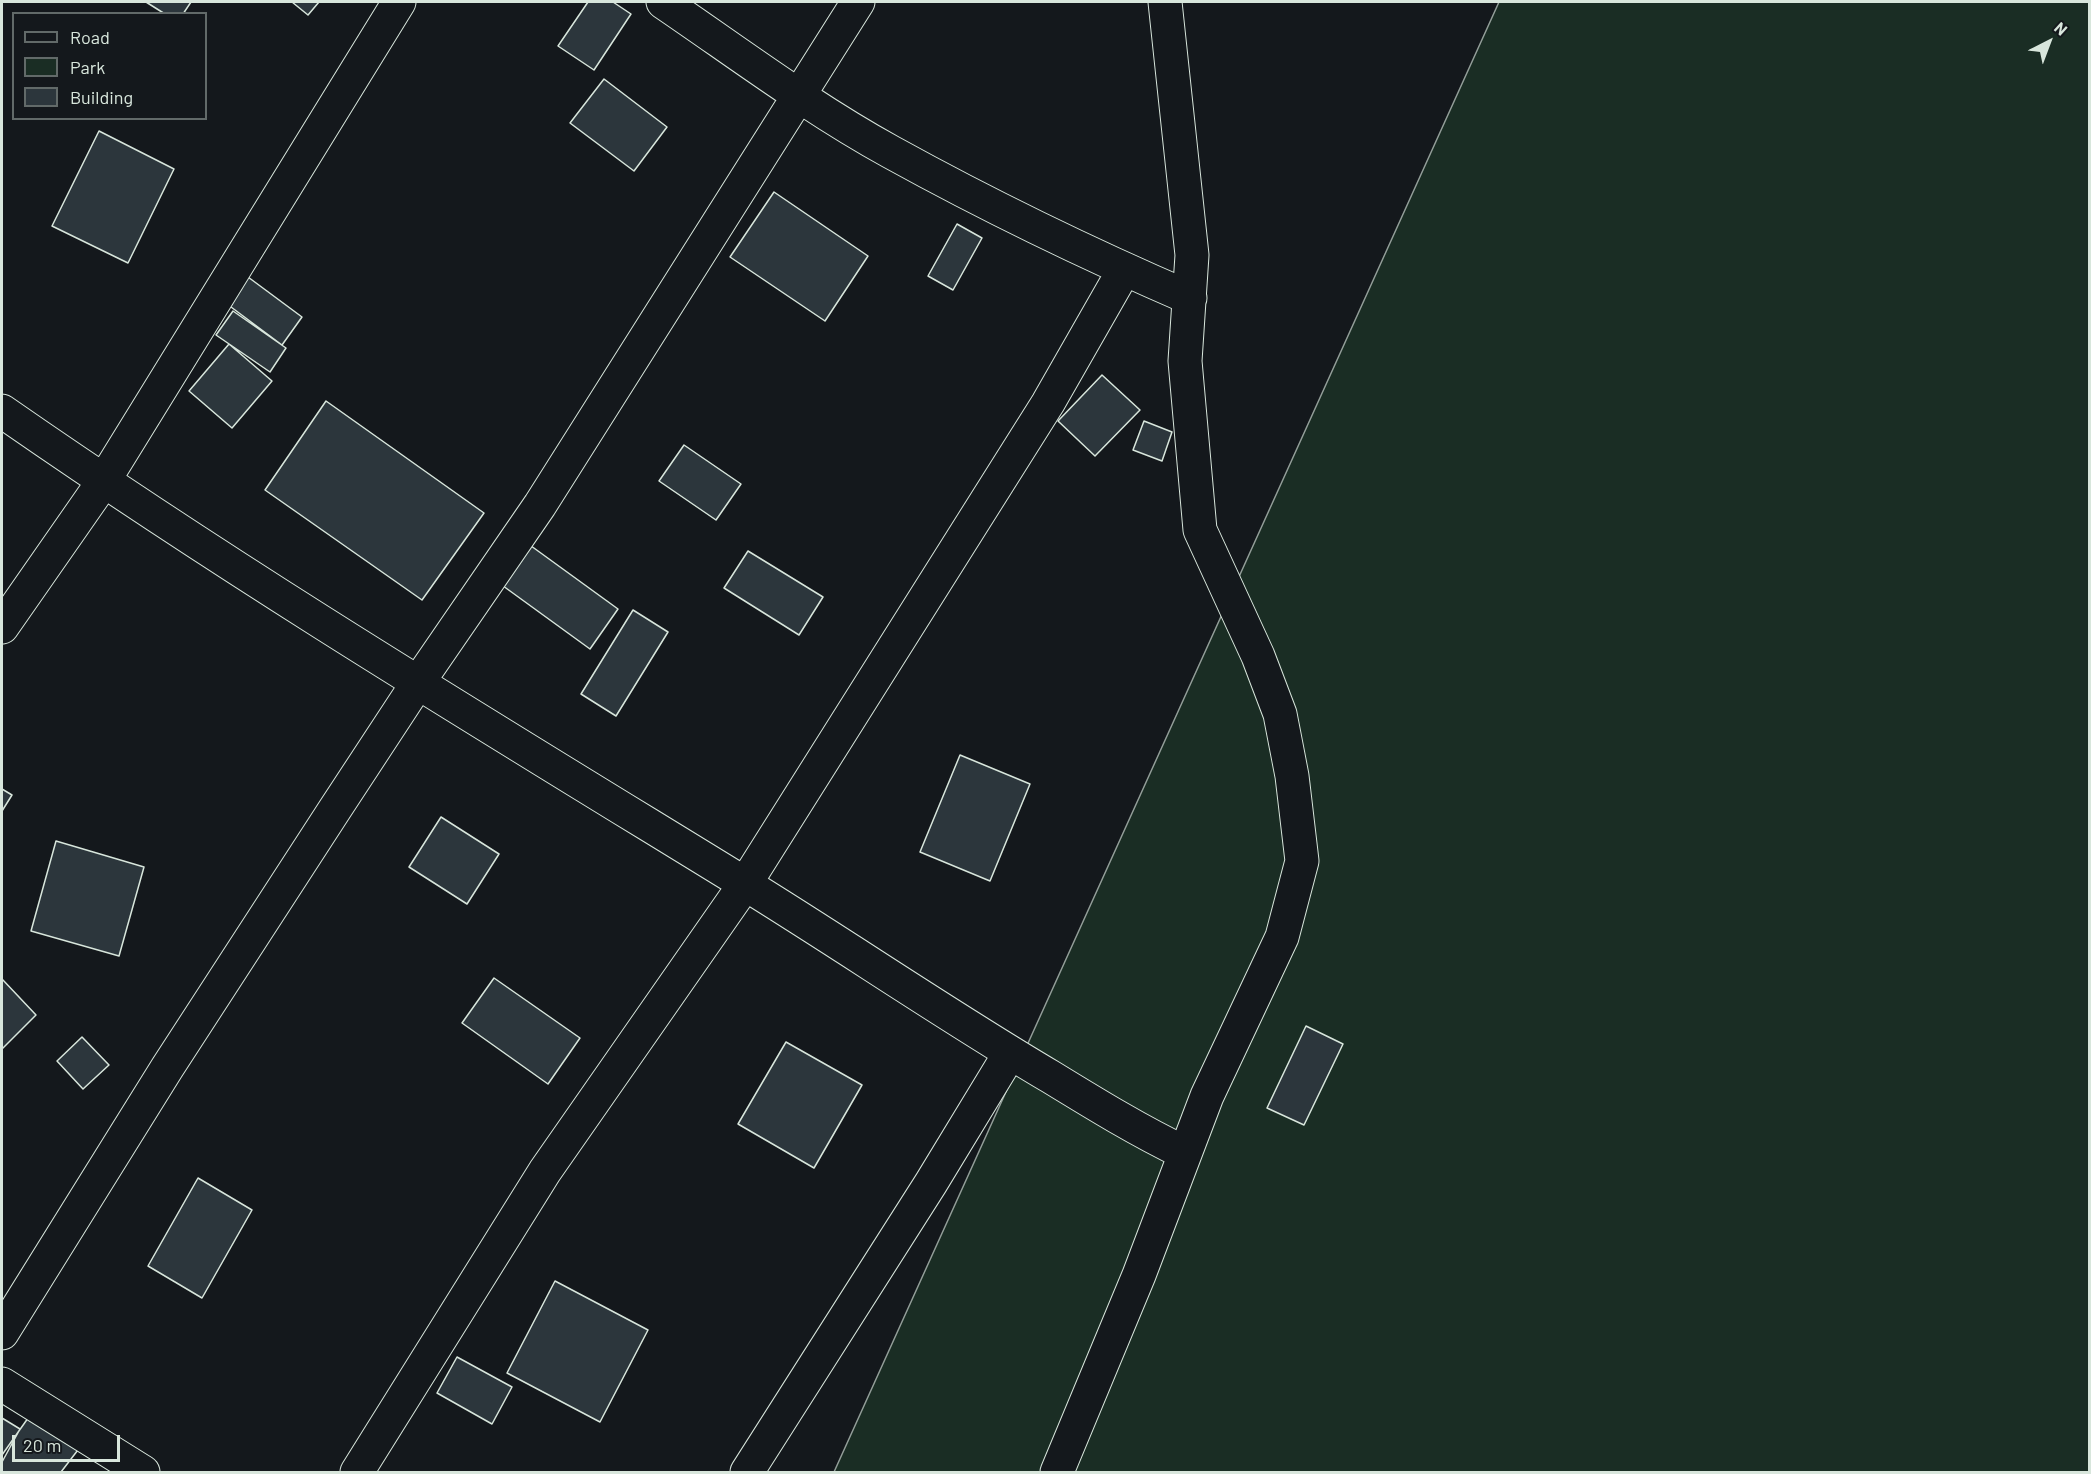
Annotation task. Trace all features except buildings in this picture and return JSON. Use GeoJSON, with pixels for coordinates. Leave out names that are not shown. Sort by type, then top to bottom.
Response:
{"type":"FeatureCollection","features":[{"type":"Feature","properties":{"kind":"street"},"geometry":{"type":"LineString","coordinates":[[2,627],[103,482],[399,2]]}},
{"type":"Feature","properties":{"kind":"street"},"geometry":{"type":"LineString","coordinates":[[663,2],[798,95],[890,152],[1124,270],[1190,298]]}},
{"type":"Feature","properties":{"kind":"street"},"geometry":{"type":"LineString","coordinates":[[2,1333],[167,1068],[417,684],[540,505],[858,2]]}},
{"type":"Feature","properties":{"kind":"street"},"geometry":{"type":"LineString","coordinates":[[1057,1473],[1139,1275],[1207,1096],[1282,937],[1302,861],[1292,776],[1280,714],[1258,656],[1200,530],[1185,361],[1192,255],[1165,2]]}},
{"type":"Feature","properties":{"kind":"street"},"geometry":{"type":"LineString","coordinates":[[357,1473],[545,1172],[745,884],[1048,403],[1124,270]]}},
{"type":"Feature","properties":{"kind":"street"},"geometry":{"type":"LineString","coordinates":[[2,411],[103,482],[417,684],[745,884],[1010,1053],[1147,1135],[1185,1153]]}},
{"type":"Feature","properties":{"kind":"street"},"geometry":{"type":"LineString","coordinates":[[747,1473],[899,1234],[1010,1053]]}},
{"type":"Feature","properties":{"kind":"street"},"geometry":{"type":"LineString","coordinates":[[2,1383],[143,1473]]}},
{"type":"Feature","properties":{"kind":"green space"},"geometry":{"type":"Polygon","coordinates":[[[1499,2],[2089,2],[2089,1472],[834,1472],[1499,2]]]}}]}
